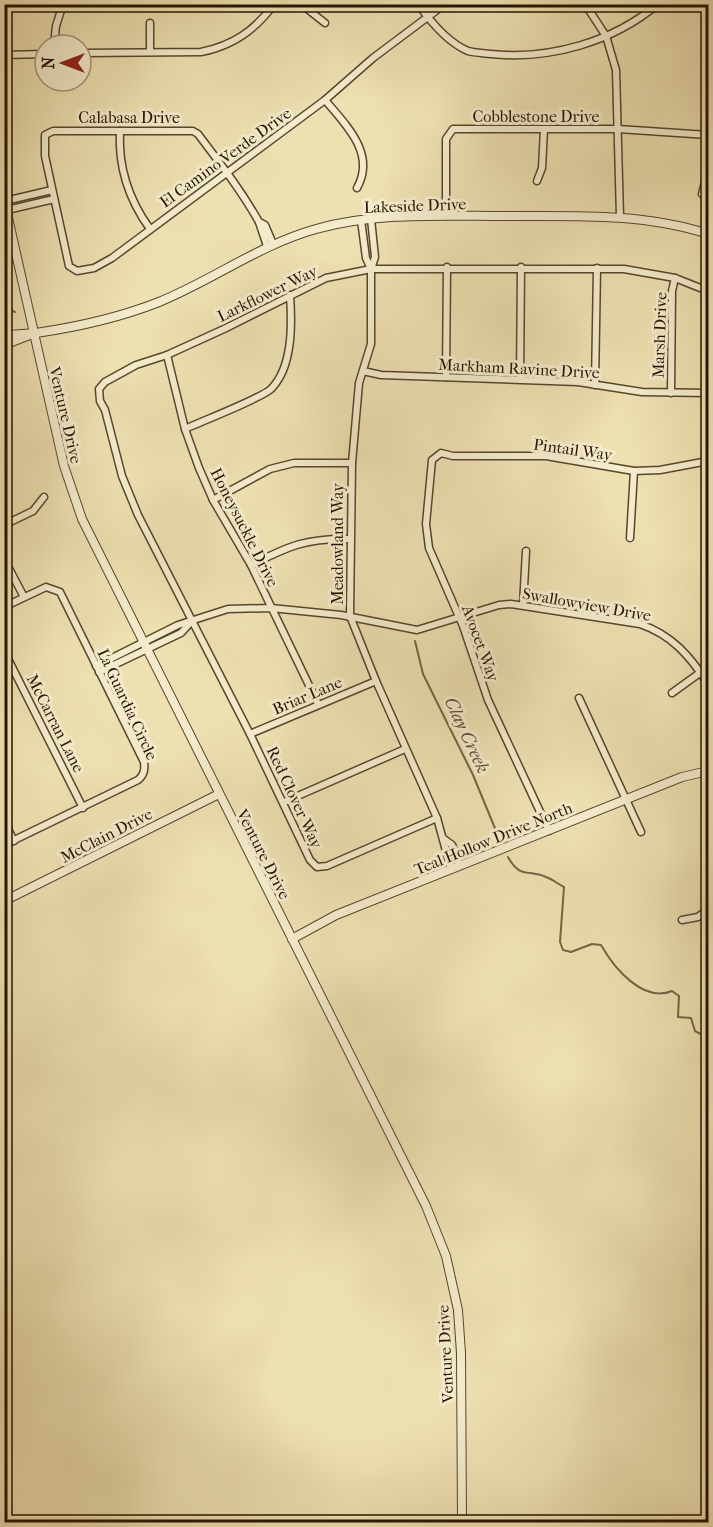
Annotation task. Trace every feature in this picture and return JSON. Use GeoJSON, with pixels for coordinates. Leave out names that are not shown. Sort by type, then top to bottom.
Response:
{"type":"FeatureCollection","features":[{"type":"Feature","properties":{"kind":"street"},"geometry":{"type":"LineString","coordinates":[[4,10],[7,4]]}},
{"type":"Feature","properties":{"kind":"street"},"geometry":{"type":"LineString","coordinates":[[55,33],[63,4]]}},
{"type":"Feature","properties":{"kind":"street"},"geometry":{"type":"LineString","coordinates":[[93,53],[201,52],[220,48],[239,39],[258,24],[273,4]]}},
{"type":"Feature","properties":{"kind":"street"},"geometry":{"type":"LineString","coordinates":[[301,4],[325,23]]}},
{"type":"Feature","properties":{"kind":"street"},"geometry":{"type":"LineString","coordinates":[[418,4],[428,18],[469,51],[501,55],[569,50],[606,36],[645,15],[658,4]]}},
{"type":"Feature","properties":{"kind":"street","name":"El Camino Verde Drive"},"geometry":{"type":"LineString","coordinates":[[52,190],[69,266],[72,270],[85,270],[112,258],[325,100],[373,58],[445,4]]}},
{"type":"Feature","properties":{"kind":"street"},"geometry":{"type":"LineString","coordinates":[[585,4],[606,36],[616,70],[620,217]]}},
{"type":"Feature","properties":{"kind":"street"},"geometry":{"type":"LineString","coordinates":[[150,23],[150,51]]}},
{"type":"Feature","properties":{"kind":"street"},"geometry":{"type":"LineString","coordinates":[[4,55],[33,54]]}},
{"type":"Feature","properties":{"kind":"street"},"geometry":{"type":"LineString","coordinates":[[325,100],[361,149],[364,172],[357,188]]}},
{"type":"Feature","properties":{"kind":"street","name":"Cobblestone Drive"},"geometry":{"type":"LineString","coordinates":[[447,216],[446,139],[449,131],[458,128],[618,129],[708,135]]}},
{"type":"Feature","properties":{"kind":"street"},"geometry":{"type":"LineString","coordinates":[[537,181],[542,168],[544,129]]}},
{"type":"Feature","properties":{"kind":"street"},"geometry":{"type":"LineString","coordinates":[[120,131],[120,154],[129,194],[150,229]]}},
{"type":"Feature","properties":{"kind":"street","name":"Calabasa Drive"},"geometry":{"type":"LineString","coordinates":[[52,190],[44,147],[48,132],[193,131],[228,173],[260,222],[265,225],[270,245]]}},
{"type":"Feature","properties":{"kind":"street"},"geometry":{"type":"LineString","coordinates":[[702,194],[708,170]]}},
{"type":"Feature","properties":{"kind":"street"},"geometry":{"type":"LineString","coordinates":[[5,200],[52,190]]}},
{"type":"Feature","properties":{"kind":"street"},"geometry":{"type":"LineString","coordinates":[[7,210],[54,199]]}},
{"type":"Feature","properties":{"kind":"street","name":"Venture Drive"},"geometry":{"type":"LineString","coordinates":[[5,200],[70,488],[87,529],[426,1206],[446,1256],[460,1330],[462,1522]]}},
{"type":"Feature","properties":{"kind":"street","name":"Lakeside Drive"},"geometry":{"type":"LineString","coordinates":[[4,336],[34,333],[119,315],[157,303],[270,245],[316,229],[361,220],[447,216],[620,217],[679,226],[708,234]]}},
{"type":"Feature","properties":{"kind":"street","name":"Meadowland Way"},"geometry":{"type":"LineString","coordinates":[[371,219],[375,257],[371,269],[371,344],[355,406],[350,538],[350,616],[405,749],[437,818],[444,839],[443,848],[451,869]]}},
{"type":"Feature","properties":{"kind":"street","name":"Meadowland Way"},"geometry":{"type":"LineString","coordinates":[[361,220],[366,258],[371,269]]}},
{"type":"Feature","properties":{"kind":"street"},"geometry":{"type":"LineString","coordinates":[[447,267],[447,377]]}},
{"type":"Feature","properties":{"kind":"street"},"geometry":{"type":"LineString","coordinates":[[520,379],[521,267]]}},
{"type":"Feature","properties":{"kind":"street","name":"Larkflower Way"},"geometry":{"type":"LineString","coordinates":[[192,621],[126,486],[100,400],[99,389],[105,382],[136,365],[167,355],[326,278],[371,269],[521,267],[624,269],[675,278],[708,291]]}},
{"type":"Feature","properties":{"kind":"street"},"geometry":{"type":"LineString","coordinates":[[595,384],[597,268]]}},
{"type":"Feature","properties":{"kind":"street","name":"Marsh Drive"},"geometry":{"type":"LineString","coordinates":[[670,393],[672,291],[675,278]]}},
{"type":"Feature","properties":{"kind":"street"},"geometry":{"type":"LineString","coordinates":[[185,429],[269,391],[281,375],[292,328],[290,295]]}},
{"type":"Feature","properties":{"kind":"street","name":"Lakeside Drive"},"geometry":{"type":"LineString","coordinates":[[4,345],[34,333]]}},
{"type":"Feature","properties":{"kind":"street","name":"Honeysuckle Drive"},"geometry":{"type":"LineString","coordinates":[[167,355],[185,429],[213,500],[250,565],[318,704]]}},
{"type":"Feature","properties":{"kind":"street","name":"Markham Ravine Drive"},"geometry":{"type":"LineString","coordinates":[[363,370],[381,375],[520,379],[595,384],[632,392],[708,393]]}},
{"type":"Feature","properties":{"kind":"street","name":"Pintail Way"},"geometry":{"type":"LineString","coordinates":[[434,456],[441,453],[453,456],[546,456],[634,471],[660,470],[708,461]]}},
{"type":"Feature","properties":{"kind":"street","name":"Avocet Way"},"geometry":{"type":"LineString","coordinates":[[434,456],[426,537],[432,560],[460,618],[488,700],[549,831]]}},
{"type":"Feature","properties":{"kind":"street"},"geometry":{"type":"LineString","coordinates":[[213,500],[270,469],[304,462],[352,463]]}},
{"type":"Feature","properties":{"kind":"street"},"geometry":{"type":"LineString","coordinates":[[630,538],[634,471]]}},
{"type":"Feature","properties":{"kind":"street"},"geometry":{"type":"LineString","coordinates":[[4,525],[33,511],[44,497]]}},
{"type":"Feature","properties":{"kind":"street"},"geometry":{"type":"LineString","coordinates":[[250,565],[298,542],[311,539],[350,538]]}},
{"type":"Feature","properties":{"kind":"street"},"geometry":{"type":"LineString","coordinates":[[523,605],[526,551]]}},
{"type":"Feature","properties":{"kind":"street"},"geometry":{"type":"LineString","coordinates":[[4,559],[24,597]]}},
{"type":"Feature","properties":{"kind":"street","name":"La Guardia Circle"},"geometry":{"type":"LineString","coordinates":[[4,607],[46,587],[60,592],[144,762],[145,769],[143,776],[138,780],[4,845]]}},
{"type":"Feature","properties":{"kind":"street","name":"Swallowview Drive"},"geometry":{"type":"LineString","coordinates":[[98,669],[145,646],[181,633],[192,621],[228,609],[271,608],[350,616],[417,630],[499,605],[523,605],[640,624],[658,631],[686,652],[708,684]]}},
{"type":"Feature","properties":{"kind":"street","name":"Red Clover Way"},"geometry":{"type":"LineString","coordinates":[[192,621],[284,802],[310,860],[317,867],[327,866],[437,818]]}},
{"type":"Feature","properties":{"kind":"street","name":"McCarran Lane"},"geometry":{"type":"LineString","coordinates":[[4,651],[83,808]]}},
{"type":"Feature","properties":{"kind":"street"},"geometry":{"type":"LineString","coordinates":[[672,693],[708,667]]}},
{"type":"Feature","properties":{"kind":"street","name":"Briar Lane"},"geometry":{"type":"LineString","coordinates":[[250,734],[376,681]]}},
{"type":"Feature","properties":{"kind":"street"},"geometry":{"type":"LineString","coordinates":[[579,698],[641,832]]}},
{"type":"Feature","properties":{"kind":"street"},"geometry":{"type":"LineString","coordinates":[[284,802],[405,749]]}},
{"type":"Feature","properties":{"kind":"street","name":"Teal Hollow Drive North"},"geometry":{"type":"LineString","coordinates":[[292,939],[336,915],[682,777],[708,771]]}},
{"type":"Feature","properties":{"kind":"street","name":"McClain Drive"},"geometry":{"type":"LineString","coordinates":[[4,901],[219,794]]}},
{"type":"Feature","properties":{"kind":"street"},"geometry":{"type":"LineString","coordinates":[[4,821],[14,841]]}},
{"type":"Feature","properties":{"kind":"street","name":"Meadowland Way"},"geometry":{"type":"LineString","coordinates":[[444,839],[452,845],[460,866]]}},
{"type":"Feature","properties":{"kind":"street"},"geometry":{"type":"LineString","coordinates":[[682,920],[698,917],[708,909]]}},
{"type":"Feature","properties":{"kind":"waterway","name":"Clay Creek"},"geometry":{"type":"LineString","coordinates":[[4,278],[12,311],[15,312]]}},
{"type":"Feature","properties":{"kind":"waterway","name":"Clay Creek"},"geometry":{"type":"LineString","coordinates":[[415,641],[423,674],[473,775],[499,838]]}},
{"type":"Feature","properties":{"kind":"waterway","name":"Clay Creek"},"geometry":{"type":"LineString","coordinates":[[508,857],[512,864],[521,871],[546,877],[564,887],[560,942],[563,950],[571,952],[592,944],[601,945],[622,973],[640,988],[650,992],[672,991],[679,996],[678,1017],[691,1018],[695,1031],[708,1038]]}}]}
